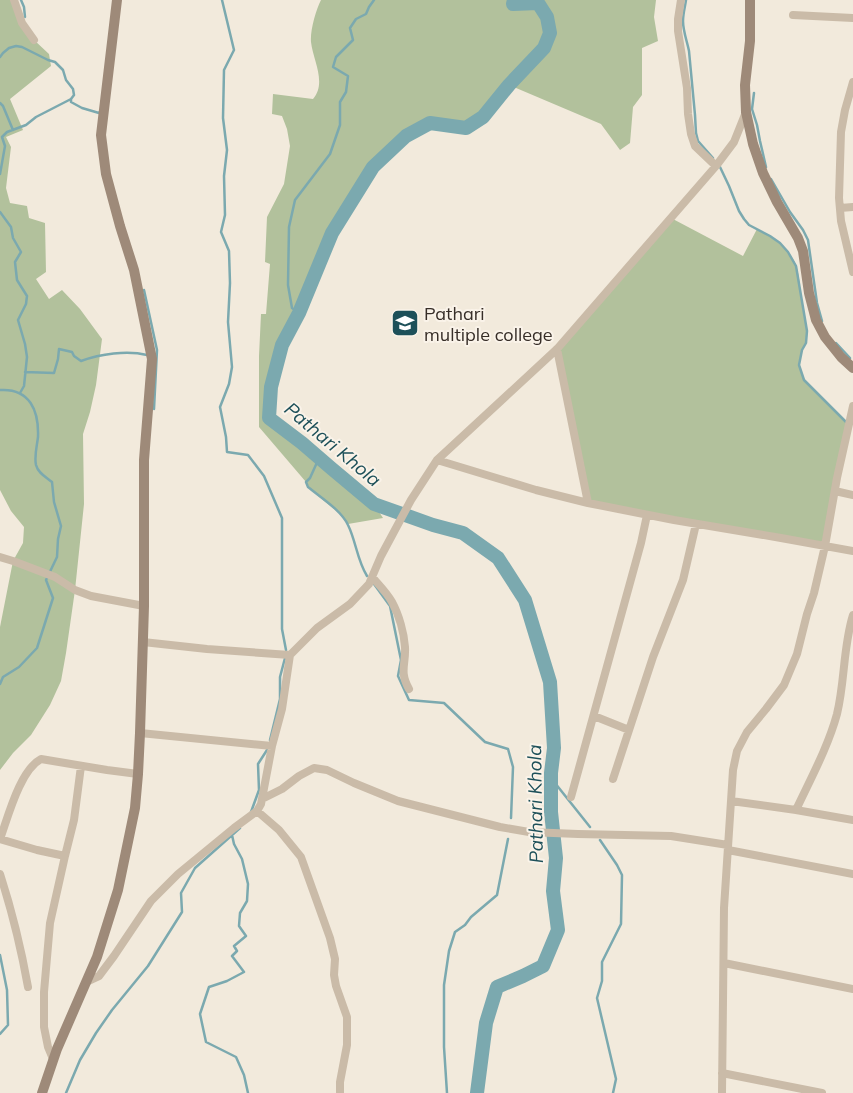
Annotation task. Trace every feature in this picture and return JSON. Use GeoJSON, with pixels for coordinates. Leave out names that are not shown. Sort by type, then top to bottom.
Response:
{"type":"FeatureCollection","features":[{"type":"Feature","properties":{"kind":"street"},"geometry":{"type":"LineString","coordinates":[[14,0],[22,23],[34,40]]}},
{"type":"Feature","properties":{"kind":"street"},"geometry":{"type":"LineString","coordinates":[[42,1093],[56,1049],[97,957],[118,890],[135,808],[138,774],[144,606],[144,460],[152,359],[134,270],[120,226],[105,166],[100,135],[117,0]]}},
{"type":"Feature","properties":{"kind":"street"},"geometry":{"type":"LineString","coordinates":[[681,0],[678,31],[687,88],[691,134],[695,146],[716,166]]}},
{"type":"Feature","properties":{"kind":"street"},"geometry":{"type":"LineString","coordinates":[[750,0],[750,41],[745,85],[746,112],[753,144],[763,173],[803,251],[809,293],[816,320],[825,337],[841,357],[853,368]]}},
{"type":"Feature","properties":{"kind":"street"},"geometry":{"type":"LineString","coordinates":[[793,15],[853,18]]}},
{"type":"Feature","properties":{"kind":"street"},"geometry":{"type":"LineString","coordinates":[[853,82],[841,132],[840,208],[841,221],[853,272]]}},
{"type":"Feature","properties":{"kind":"street"},"geometry":{"type":"LineString","coordinates":[[86,982],[99,976],[151,901],[178,874],[234,828],[257,812],[262,799],[272,746],[282,709],[290,655],[317,628],[350,604],[369,584],[380,556],[411,500],[437,460],[557,349],[716,166],[734,142],[746,112]]}},
{"type":"Feature","properties":{"kind":"street"},"geometry":{"type":"LineString","coordinates":[[840,208],[853,207]]}},
{"type":"Feature","properties":{"kind":"street"},"geometry":{"type":"LineString","coordinates":[[557,349],[588,503]]}},
{"type":"Feature","properties":{"kind":"street"},"geometry":{"type":"LineString","coordinates":[[722,1093],[724,908],[733,770],[737,751],[747,732],[784,685],[797,654],[825,546],[835,491],[850,431],[850,416],[853,406]]}},
{"type":"Feature","properties":{"kind":"street"},"geometry":{"type":"LineString","coordinates":[[437,460],[536,490],[588,503],[853,551]]}},
{"type":"Feature","properties":{"kind":"street"},"geometry":{"type":"LineString","coordinates":[[835,491],[853,495]]}},
{"type":"Feature","properties":{"kind":"street"},"geometry":{"type":"LineString","coordinates":[[571,798],[647,515]]}},
{"type":"Feature","properties":{"kind":"street"},"geometry":{"type":"LineString","coordinates":[[613,778],[653,657],[683,580],[696,524]]}},
{"type":"Feature","properties":{"kind":"street"},"geometry":{"type":"LineString","coordinates":[[0,557],[50,575],[75,590],[91,596],[144,606]]}},
{"type":"Feature","properties":{"kind":"street"},"geometry":{"type":"LineString","coordinates":[[372,577],[392,602],[401,626],[405,649],[403,677],[409,689]]}},
{"type":"Feature","properties":{"kind":"street"},"geometry":{"type":"LineString","coordinates":[[796,810],[825,747],[836,715],[842,689],[848,632],[853,615]]}},
{"type":"Feature","properties":{"kind":"street"},"geometry":{"type":"LineString","coordinates":[[143,642],[290,655]]}},
{"type":"Feature","properties":{"kind":"street"},"geometry":{"type":"LineString","coordinates":[[594,716],[629,730]]}},
{"type":"Feature","properties":{"kind":"street"},"geometry":{"type":"LineString","coordinates":[[140,733],[272,746]]}},
{"type":"Feature","properties":{"kind":"street"},"geometry":{"type":"LineString","coordinates":[[65,856],[0,839],[20,784],[31,767],[41,759],[138,774]]}},
{"type":"Feature","properties":{"kind":"street"},"geometry":{"type":"LineString","coordinates":[[53,1059],[48,1047],[44,1027],[44,992],[50,923],[74,820],[81,766]]}},
{"type":"Feature","properties":{"kind":"street"},"geometry":{"type":"LineString","coordinates":[[262,799],[282,789],[299,776],[314,768],[327,770],[398,801],[500,827],[529,832],[671,836],[853,874]]}},
{"type":"Feature","properties":{"kind":"street"},"geometry":{"type":"LineString","coordinates":[[731,801],[853,820]]}},
{"type":"Feature","properties":{"kind":"street"},"geometry":{"type":"LineString","coordinates":[[257,812],[279,830],[301,857],[330,938],[335,959],[334,975],[336,986],[347,1017],[347,1045],[340,1082],[340,1093]]}},
{"type":"Feature","properties":{"kind":"street"},"geometry":{"type":"LineString","coordinates":[[0,874],[18,934],[28,987]]}},
{"type":"Feature","properties":{"kind":"street"},"geometry":{"type":"LineString","coordinates":[[724,963],[853,989]]}},
{"type":"Feature","properties":{"kind":"street"},"geometry":{"type":"LineString","coordinates":[[722,1073],[822,1093]]}},
{"type":"Feature","properties":{"kind":"green space"},"geometry":{"type":"Polygon","coordinates":[[[0,0],[14,0],[34,40],[49,54],[51,66],[10,99],[23,130],[6,137],[11,147],[6,188],[10,203],[27,206],[29,218],[45,223],[46,272],[36,279],[49,299],[62,290],[80,309],[102,339],[96,385],[83,434],[84,504],[75,590],[61,681],[50,705],[31,735],[13,753],[0,770],[0,627],[13,561],[23,543],[24,527],[11,511],[0,490],[0,0]]]}},
{"type":"Feature","properties":{"kind":"green space"},"geometry":{"type":"Polygon","coordinates":[[[321,0],[656,0],[654,17],[658,41],[642,48],[642,95],[633,107],[630,143],[620,150],[601,124],[509,85],[483,117],[466,128],[430,123],[406,136],[373,167],[332,233],[299,313],[282,345],[271,387],[269,418],[302,443],[374,504],[383,518],[348,524],[310,488],[259,427],[261,314],[266,314],[270,264],[265,262],[267,217],[284,184],[290,146],[282,116],[272,114],[273,94],[313,99],[317,93],[319,79],[312,49],[311,32],[321,0]]]}},
{"type":"Feature","properties":{"kind":"green space"},"geometry":{"type":"Polygon","coordinates":[[[671,218],[743,256],[757,229],[775,240],[785,249],[796,265],[807,334],[799,363],[801,372],[809,385],[846,422],[825,546],[588,503],[557,349],[671,218]]]}},
{"type":"Feature","properties":{"kind":"waterway"},"geometry":{"type":"LineString","coordinates":[[21,0],[25,17]]}},
{"type":"Feature","properties":{"kind":"waterway"},"geometry":{"type":"LineString","coordinates":[[222,0],[234,50],[224,70],[223,118],[227,150],[224,176],[225,215],[221,232],[229,251],[228,322],[232,367],[229,384],[220,407],[227,452],[248,455],[264,476],[282,518],[282,629],[286,650]]}},
{"type":"Feature","properties":{"kind":"waterway"},"geometry":{"type":"LineString","coordinates":[[299,313],[292,308],[288,285],[289,227],[295,200],[330,154],[340,125],[340,102],[346,92],[348,76],[333,67],[336,57],[353,40],[350,28],[356,19],[366,14],[374,0]]}},
{"type":"Feature","properties":{"kind":"waterway","name":"Pathari Khola"},"geometry":{"type":"LineString","coordinates":[[477,1093],[486,1023],[497,987],[543,966],[558,930],[553,891],[556,858],[551,812],[551,773],[554,748],[550,682],[525,600],[498,558],[463,533],[433,525],[374,504],[302,443],[269,418],[271,387],[282,345],[299,313],[332,233],[373,167],[406,136],[430,123],[466,128],[483,117],[509,85],[544,48],[550,33],[547,17],[538,3],[513,4],[514,0]]}},
{"type":"Feature","properties":{"kind":"waterway"},"geometry":{"type":"LineString","coordinates":[[686,0],[683,25],[689,51],[696,133],[698,141],[713,158]]}},
{"type":"Feature","properties":{"kind":"waterway"},"geometry":{"type":"LineString","coordinates":[[0,57],[9,48],[16,46],[55,62],[63,70],[66,80],[73,89],[74,95],[71,102],[82,108],[100,112]]}},
{"type":"Feature","properties":{"kind":"waterway"},"geometry":{"type":"LineString","coordinates":[[754,93],[752,109],[766,167]]}},
{"type":"Feature","properties":{"kind":"waterway"},"geometry":{"type":"LineString","coordinates":[[0,174],[5,146],[2,137],[7,132],[26,125],[36,117],[71,99]]}},
{"type":"Feature","properties":{"kind":"waterway"},"geometry":{"type":"LineString","coordinates":[[0,103],[13,130]]}},
{"type":"Feature","properties":{"kind":"waterway"},"geometry":{"type":"LineString","coordinates":[[720,167],[744,219],[749,225],[780,243],[796,266],[807,331],[806,343],[802,350],[799,365],[804,380],[846,422]]}},
{"type":"Feature","properties":{"kind":"waterway"},"geometry":{"type":"LineString","coordinates":[[771,179],[808,240],[817,303],[822,321]]}},
{"type":"Feature","properties":{"kind":"waterway"},"geometry":{"type":"LineString","coordinates":[[0,212],[11,227],[13,238],[21,252],[15,262],[17,280],[27,296],[26,304],[18,320],[27,357],[24,386],[20,393]]}},
{"type":"Feature","properties":{"kind":"waterway"},"geometry":{"type":"LineString","coordinates":[[144,290],[157,350],[154,409]]}},
{"type":"Feature","properties":{"kind":"waterway"},"geometry":{"type":"LineString","coordinates":[[836,343],[850,358]]}},
{"type":"Feature","properties":{"kind":"waterway"},"geometry":{"type":"LineString","coordinates":[[25,372],[54,373],[59,349],[72,352],[81,361],[114,353],[147,355]]}},
{"type":"Feature","properties":{"kind":"waterway"},"geometry":{"type":"LineString","coordinates":[[0,390],[10,390],[19,393],[31,403],[37,418],[38,427],[35,455],[36,465],[40,473],[52,482],[54,502],[61,526],[57,557],[46,580],[53,598],[37,648],[19,667],[3,677],[0,684]]}},
{"type":"Feature","properties":{"kind":"waterway"},"geometry":{"type":"LineString","coordinates":[[319,458],[310,478],[306,482],[308,487],[345,519],[367,576]]}},
{"type":"Feature","properties":{"kind":"waterway"},"geometry":{"type":"LineString","coordinates":[[374,584],[390,606],[401,660],[398,676],[409,700],[444,703],[485,742],[508,749],[513,767],[511,818]]}},
{"type":"Feature","properties":{"kind":"waterway"},"geometry":{"type":"LineString","coordinates":[[270,740],[280,699],[280,677],[285,658]]}},
{"type":"Feature","properties":{"kind":"waterway"},"geometry":{"type":"LineString","coordinates":[[251,812],[259,790],[258,764],[267,750]]}},
{"type":"Feature","properties":{"kind":"waterway"},"geometry":{"type":"LineString","coordinates":[[551,778],[590,827]]}},
{"type":"Feature","properties":{"kind":"waterway"},"geometry":{"type":"LineString","coordinates":[[66,1093],[80,1060],[96,1033],[148,966],[182,912],[181,893],[195,868],[240,828]]}},
{"type":"Feature","properties":{"kind":"waterway"},"geometry":{"type":"LineString","coordinates":[[232,835],[234,844],[242,859],[248,884],[247,901],[240,913],[239,926],[246,936],[234,946],[237,951],[232,956],[244,972],[227,981],[209,987],[200,1014],[206,1042],[236,1057],[244,1075],[248,1093]]}},
{"type":"Feature","properties":{"kind":"waterway"},"geometry":{"type":"LineString","coordinates":[[447,1093],[444,1047],[444,985],[449,951],[455,932],[497,895],[508,839]]}},
{"type":"Feature","properties":{"kind":"waterway"},"geometry":{"type":"LineString","coordinates":[[600,840],[622,875],[621,924],[602,962],[602,981],[597,998],[616,1079],[613,1093]]}},
{"type":"Feature","properties":{"kind":"waterway"},"geometry":{"type":"LineString","coordinates":[[0,955],[7,990],[8,1025],[0,1034]]}},
{"type":"Feature","properties":{"kind":"place","name":"Pathari multiple college"},"geometry":{"type":"Point","coordinates":[405,323]}}]}
